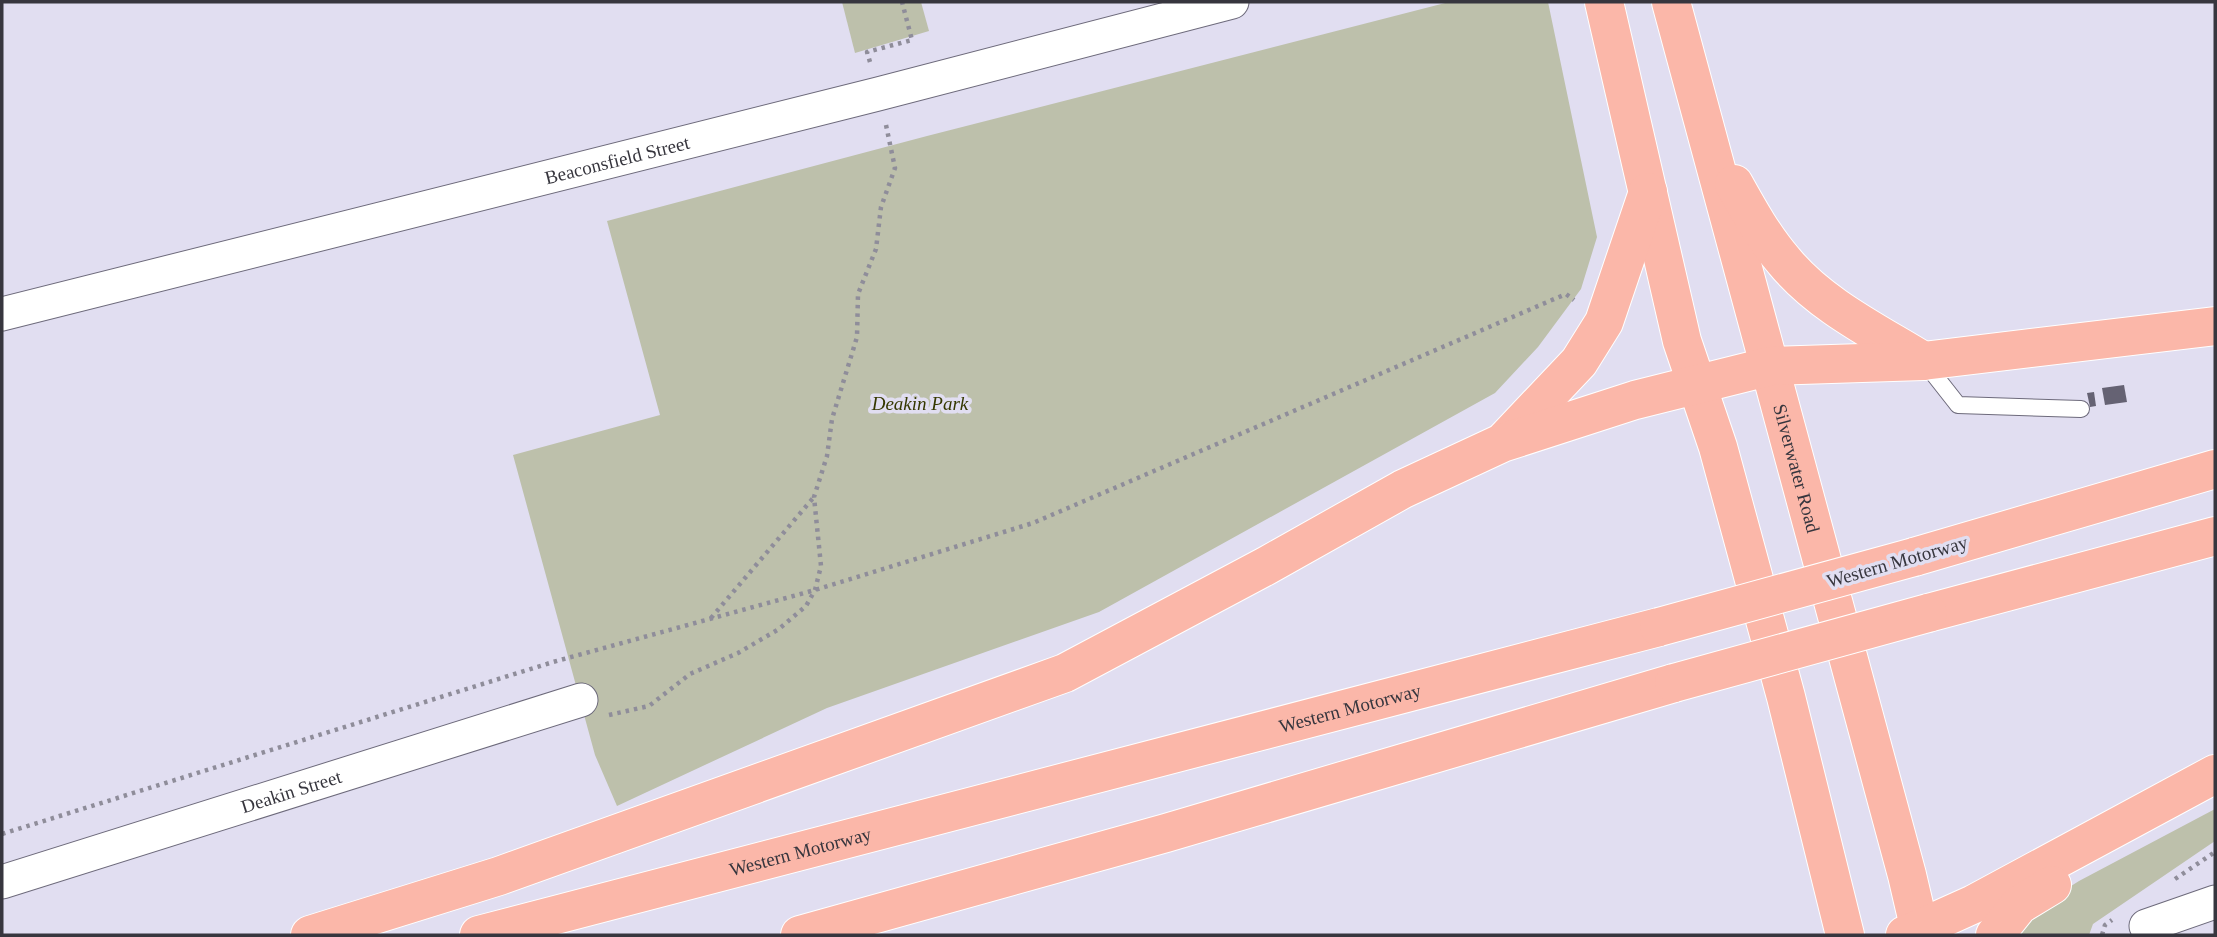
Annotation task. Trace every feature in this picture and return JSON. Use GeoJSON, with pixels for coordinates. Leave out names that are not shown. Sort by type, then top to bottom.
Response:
{"type":"FeatureCollection","features":[{"type":"Feature","properties":{"kind":"highway"},"geometry":{"type":"LineString","coordinates":[[1604,2],[1682,341],[1718,447],[1783,684],[1845,935]]}},
{"type":"Feature","properties":{"kind":"highway","name":"Silverwater Road"},"geometry":{"type":"LineString","coordinates":[[1671,2],[1907,875],[1915,933]]}},
{"type":"Feature","properties":{"kind":"highway"},"geometry":{"type":"LineString","coordinates":[[1706,134],[1756,222],[1784,261],[1816,292],[1923,361]]}},
{"type":"Feature","properties":{"kind":"highway"},"geometry":{"type":"LineString","coordinates":[[1502,443],[1579,362],[1604,322],[1648,189]]}},
{"type":"Feature","properties":{"kind":"highway"},"geometry":{"type":"LineString","coordinates":[[310,935],[499,876],[1065,673],[1266,566],[1403,489],[1502,443],[1635,400],[1771,366],[1923,361],[2215,326]]}},
{"type":"Feature","properties":{"kind":"highway","name":"Western Motorway"},"geometry":{"type":"LineString","coordinates":[[479,935],[1659,626],[1914,557],[2215,468]]}},
{"type":"Feature","properties":{"kind":"highway"},"geometry":{"type":"LineString","coordinates":[[800,935],[1166,833],[1674,683],[2215,536]]}},
{"type":"Feature","properties":{"kind":"highway"},"geometry":{"type":"LineString","coordinates":[[1915,933],[2215,774]]}},
{"type":"Feature","properties":{"kind":"highway"},"geometry":{"type":"LineString","coordinates":[[1995,935],[2019,905],[2036,893],[2215,793]]}},
{"type":"Feature","properties":{"kind":"street","name":"Beaconsfield Street"},"geometry":{"type":"LineString","coordinates":[[2,314],[878,94],[1232,2]]}},
{"type":"Feature","properties":{"kind":"street","name":"Deakin Street"},"geometry":{"type":"LineString","coordinates":[[2,882],[581,699]]}},
{"type":"Feature","properties":{"kind":"street"},"geometry":{"type":"LineString","coordinates":[[2146,926],[2215,902]]}},
{"type":"Feature","properties":{"kind":"lane"},"geometry":{"type":"LineString","coordinates":[[1923,361],[1958,405],[2081,409]]}},
{"type":"Feature","properties":{"kind":"path"},"geometry":{"type":"LineString","coordinates":[[867,52],[912,40],[902,2]]}},
{"type":"Feature","properties":{"kind":"path"},"geometry":{"type":"LineString","coordinates":[[711,619],[814,497],[827,456],[832,419],[857,337],[858,294],[876,249],[881,207],[894,168],[890,140]]}},
{"type":"Feature","properties":{"kind":"path"},"geometry":{"type":"LineString","coordinates":[[2,834],[553,662],[814,590],[1033,523],[1566,294]]}},
{"type":"Feature","properties":{"kind":"path"},"geometry":{"type":"LineString","coordinates":[[581,699],[609,715],[649,706],[690,674],[738,653],[779,629],[806,606],[821,566],[814,497]]}},
{"type":"Feature","properties":{"kind":"green space"},"geometry":{"type":"Polygon","coordinates":[[[842,2],[921,2],[929,31],[855,53],[842,2]]]}},
{"type":"Feature","properties":{"kind":"green space","name":"Deakin Park"},"geometry":{"type":"Polygon","coordinates":[[[1449,2],[1548,2],[1597,237],[1581,289],[1538,347],[1495,393],[1099,612],[827,708],[617,806],[595,755],[513,455],[660,415],[607,221],[1449,2]]]}},
{"type":"Feature","properties":{"kind":"green space"},"geometry":{"type":"Polygon","coordinates":[[[2215,809],[2215,841],[2093,924],[2089,935],[2014,935],[2044,903],[2079,881],[2215,809]]]}},
{"type":"Feature","properties":{"kind":"building"},"geometry":{"type":"Polygon","coordinates":[[[2124,385],[2127,402],[2105,405],[2102,388],[2124,385]]]}},
{"type":"Feature","properties":{"kind":"building"},"geometry":{"type":"Polygon","coordinates":[[[2094,392],[2096,406],[2090,407],[2087,393],[2094,392]]]}}]}
